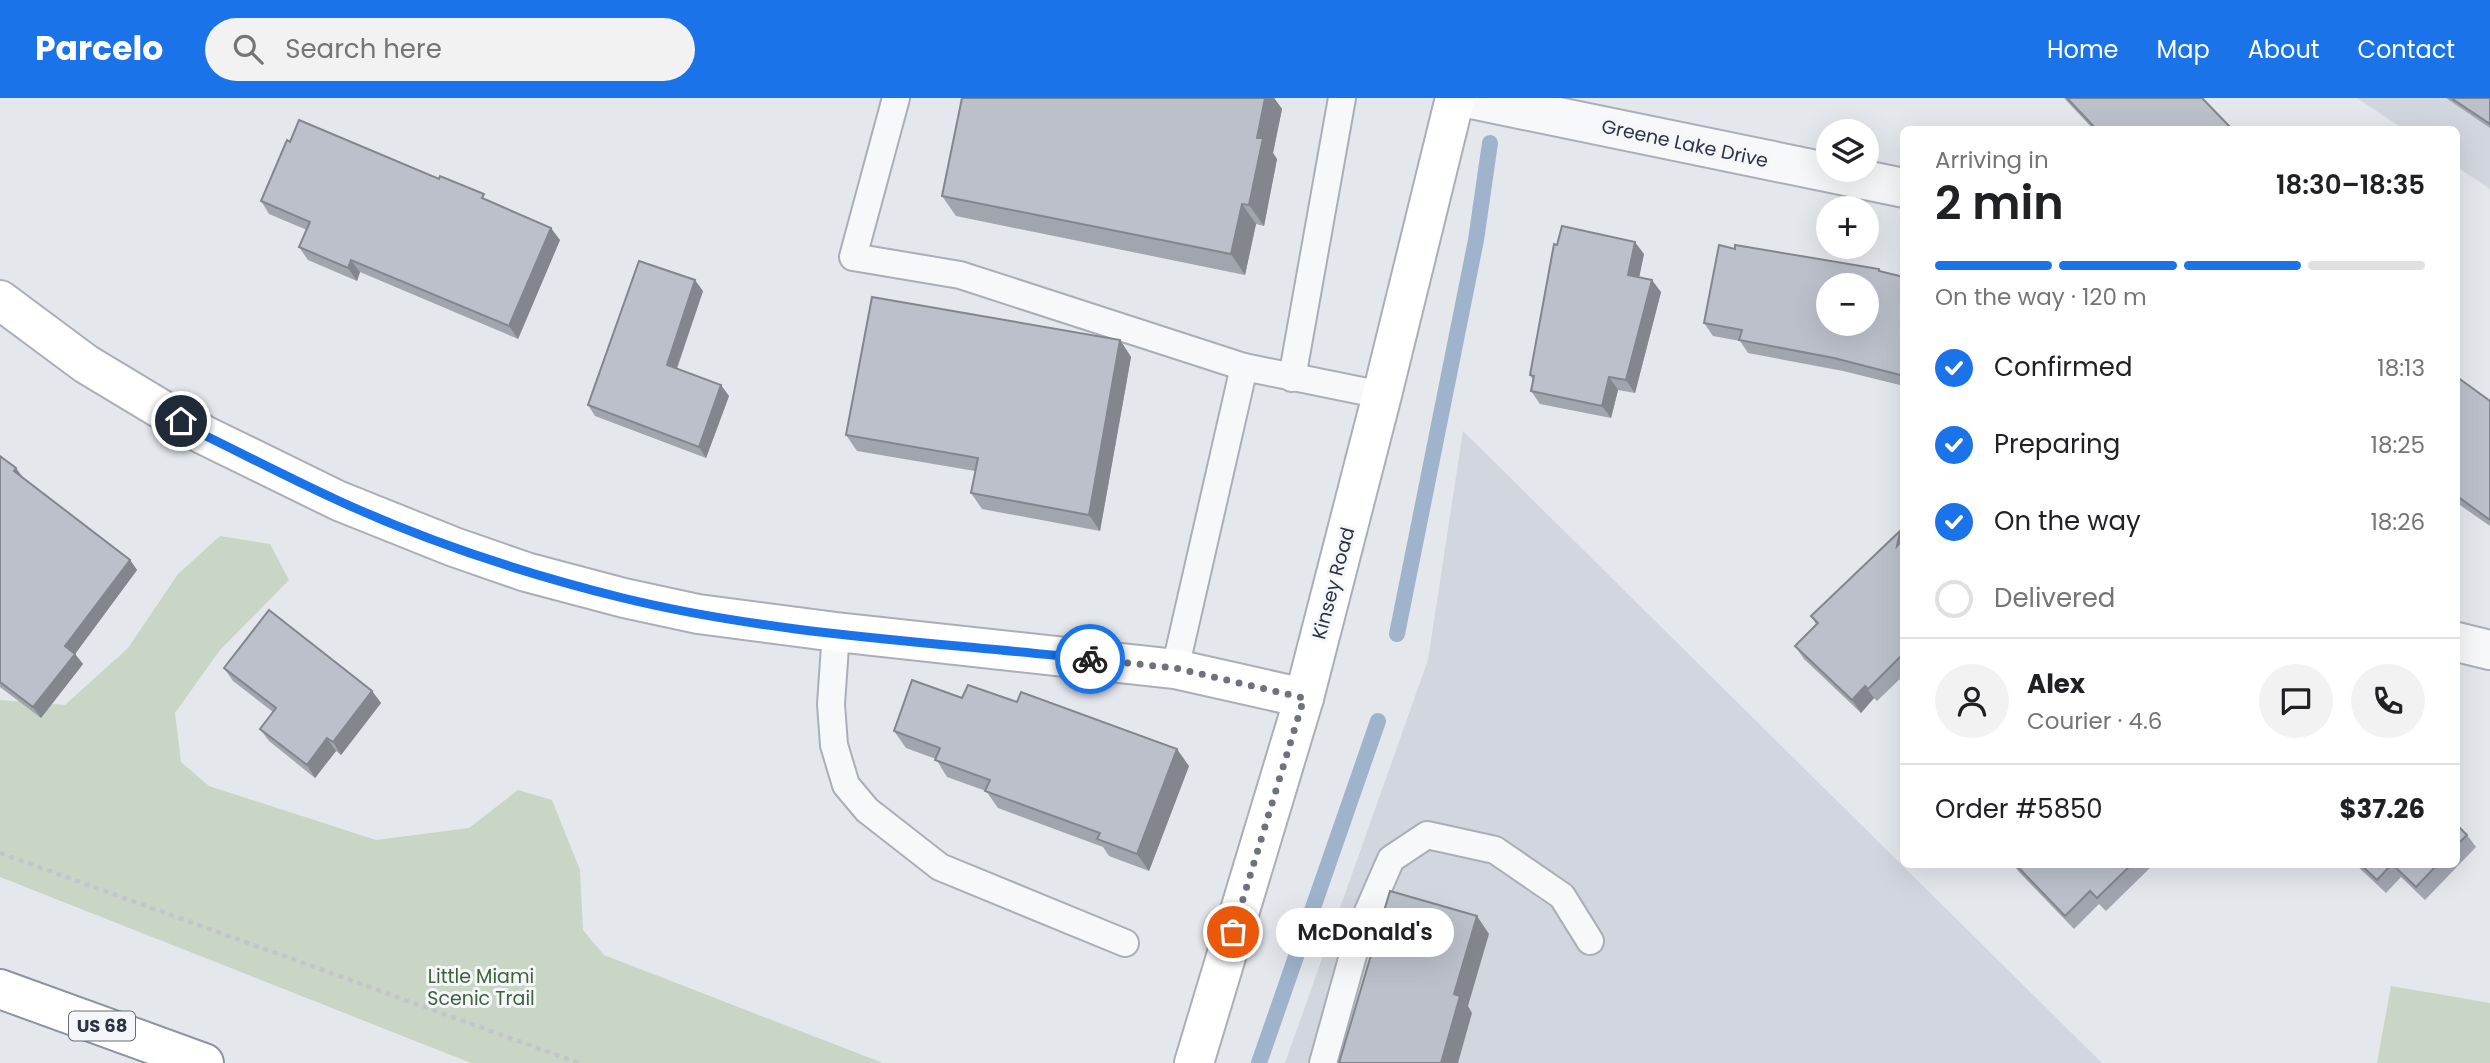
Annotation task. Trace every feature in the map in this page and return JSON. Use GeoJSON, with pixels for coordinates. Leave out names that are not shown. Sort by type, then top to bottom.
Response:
{"type":"FeatureCollection","features":[{"type":"Feature","properties":{"kind":"main road","name":"Kinsey Road"},"geometry":{"type":"LineString","coordinates":[[1194,1063],[1304,698],[1455,98]]}},
{"type":"Feature","properties":{"kind":"main road"},"geometry":{"type":"LineString","coordinates":[[0,300],[86,364],[204,435],[352,507],[526,572],[698,614],[797,628],[1175,668],[1304,698]]}},
{"type":"Feature","properties":{"kind":"main road","name":"US 68"},"geometry":{"type":"LineString","coordinates":[[0,989],[204,1063]]}},
{"type":"Feature","properties":{"kind":"street","name":"Greene Lake Drive"},"geometry":{"type":"LineString","coordinates":[[1466,98],[1900,187]]}},
{"type":"Feature","properties":{"kind":"street"},"geometry":{"type":"LineString","coordinates":[[2460,643],[2490,650]]}},
{"type":"Feature","properties":{"kind":"lane"},"geometry":{"type":"LineString","coordinates":[[895,98],[853,257],[960,275],[1244,367],[1382,395]]}},
{"type":"Feature","properties":{"kind":"lane"},"geometry":{"type":"LineString","coordinates":[[1292,377],[1342,98]]}},
{"type":"Feature","properties":{"kind":"lane"},"geometry":{"type":"LineString","coordinates":[[1175,668],[1244,367]]}},
{"type":"Feature","properties":{"kind":"lane"},"geometry":{"type":"LineString","coordinates":[[836,632],[831,704],[834,745],[846,785],[867,810],[940,867],[1125,943]]}},
{"type":"Feature","properties":{"kind":"lane"},"geometry":{"type":"LineString","coordinates":[[1323,1063],[1360,929],[1391,859],[1427,835],[1495,850],[1562,896],[1590,941]]}},
{"type":"Feature","properties":{"kind":"path"},"geometry":{"type":"LineString","coordinates":[[0,853],[579,1063]]}},
{"type":"Feature","properties":{"kind":"shaded area"},"geometry":{"type":"Polygon","coordinates":[[[2357,98],[2490,98],[2490,189],[2460,169],[2460,126],[2399,126],[2357,98]]]}},
{"type":"Feature","properties":{"kind":"shaded area"},"geometry":{"type":"Polygon","coordinates":[[[1463,431],[1900,863],[1900,868],[1905,868],[2102,1063],[1285,1063],[1428,660],[1463,431]]]}},
{"type":"Feature","properties":{"kind":"green space","name":"Little Miami Scenic Trail"},"geometry":{"type":"Polygon","coordinates":[[[220,536],[270,544],[289,580],[220,650],[175,713],[181,762],[209,786],[376,840],[469,828],[518,790],[552,800],[580,870],[583,930],[604,955],[883,1063],[471,1063],[0,877],[0,700],[65,705],[128,648],[178,574],[220,536]]]}},
{"type":"Feature","properties":{"kind":"green space"},"geometry":{"type":"Polygon","coordinates":[[[2391,986],[2490,1003],[2490,1063],[2377,1063],[2391,986]]]}},
{"type":"Feature","properties":{"kind":"building"},"geometry":{"type":"Polygon","coordinates":[[[962,98],[1265,98],[1257,138],[1263,138],[1249,205],[1242,204],[1231,254],[942,196],[962,98]]]}},
{"type":"Feature","properties":{"kind":"building"},"geometry":{"type":"Polygon","coordinates":[[[2067,98],[2202,98],[2229,126],[2093,126],[2067,98]]]}},
{"type":"Feature","properties":{"kind":"building"},"geometry":{"type":"Polygon","coordinates":[[[2451,98],[2490,98],[2490,124],[2451,98]]]}},
{"type":"Feature","properties":{"kind":"building"},"geometry":{"type":"Polygon","coordinates":[[[299,120],[439,179],[440,176],[484,194],[482,198],[551,228],[509,326],[351,260],[348,268],[299,247],[310,222],[261,201],[287,140],[290,142],[299,120]]]}},
{"type":"Feature","properties":{"kind":"building"},"geometry":{"type":"Polygon","coordinates":[[[1562,226],[1635,242],[1628,275],[1652,280],[1626,380],[1609,377],[1602,406],[1531,391],[1534,376],[1530,375],[1554,244],[1557,245],[1562,226]]]}},
{"type":"Feature","properties":{"kind":"building"},"geometry":{"type":"Polygon","coordinates":[[[1719,245],[1735,249],[1735,245],[1879,269],[1900,276],[1900,375],[1834,358],[1739,340],[1742,330],[1704,323],[1719,245]]]}},
{"type":"Feature","properties":{"kind":"building"},"geometry":{"type":"Polygon","coordinates":[[[639,261],[695,280],[667,365],[721,385],[699,447],[588,405],[639,261]]]}},
{"type":"Feature","properties":{"kind":"building"},"geometry":{"type":"Polygon","coordinates":[[[872,297],[1120,340],[1089,515],[971,493],[978,458],[846,435],[872,297]]]}},
{"type":"Feature","properties":{"kind":"building"},"geometry":{"type":"Polygon","coordinates":[[[2460,379],[2490,401],[2490,520],[2460,498],[2460,379]]]}},
{"type":"Feature","properties":{"kind":"building"},"geometry":{"type":"Polygon","coordinates":[[[0,456],[16,468],[14,471],[130,560],[65,646],[75,654],[33,707],[0,682],[0,456]]]}},
{"type":"Feature","properties":{"kind":"building"},"geometry":{"type":"Polygon","coordinates":[[[1900,531],[1897,546],[1900,543],[1900,657],[1868,689],[1865,686],[1852,700],[1795,646],[1818,623],[1811,616],[1900,531]]]}},
{"type":"Feature","properties":{"kind":"building"},"geometry":{"type":"Polygon","coordinates":[[[269,610],[372,691],[333,742],[327,738],[307,765],[260,729],[276,708],[224,668],[269,610]]]}},
{"type":"Feature","properties":{"kind":"building"},"geometry":{"type":"Polygon","coordinates":[[[912,680],[962,698],[968,685],[1017,702],[1021,692],[1177,749],[1137,854],[1097,839],[1100,833],[985,791],[990,780],[935,760],[940,748],[894,731],[912,680]]]}},
{"type":"Feature","properties":{"kind":"building"},"geometry":{"type":"Polygon","coordinates":[[[2460,828],[2467,835],[2460,842],[2460,828]]]}},
{"type":"Feature","properties":{"kind":"building"},"geometry":{"type":"Polygon","coordinates":[[[2019,868],[2128,868],[2097,898],[2090,891],[2065,916],[2019,868]]]}},
{"type":"Feature","properties":{"kind":"building"},"geometry":{"type":"Polygon","coordinates":[[[2364,868],[2388,868],[2377,880],[2364,868]]]}},
{"type":"Feature","properties":{"kind":"building"},"geometry":{"type":"Polygon","coordinates":[[[2396,868],[2434,868],[2416,887],[2396,868]]]}},
{"type":"Feature","properties":{"kind":"building"},"geometry":{"type":"Polygon","coordinates":[[[1390,891],[1477,916],[1454,994],[1460,996],[1441,1063],[1339,1063],[1390,891]]]}},
{"type":"Feature","properties":{"kind":"waterway"},"geometry":{"type":"LineString","coordinates":[[1397,634],[1476,240],[1490,143]]}},
{"type":"Feature","properties":{"kind":"waterway"},"geometry":{"type":"LineString","coordinates":[[1259,1063],[1378,721]]}},
{"type":"Feature","properties":{"kind":"way so far"},"geometry":{"type":"LineString","coordinates":[[1090,659],[1175,668],[1304,698],[1233,932]]}},
{"type":"Feature","properties":{"kind":"place","name":"McDonald's"},"geometry":{"type":"Point","coordinates":[1233,932]}},
{"type":"Feature","properties":{"kind":"route"},"geometry":{"type":"LineString","coordinates":[[181,421],[204,435],[362,511],[526,572],[624,598],[698,614],[797,628],[1090,659]]}}]}
